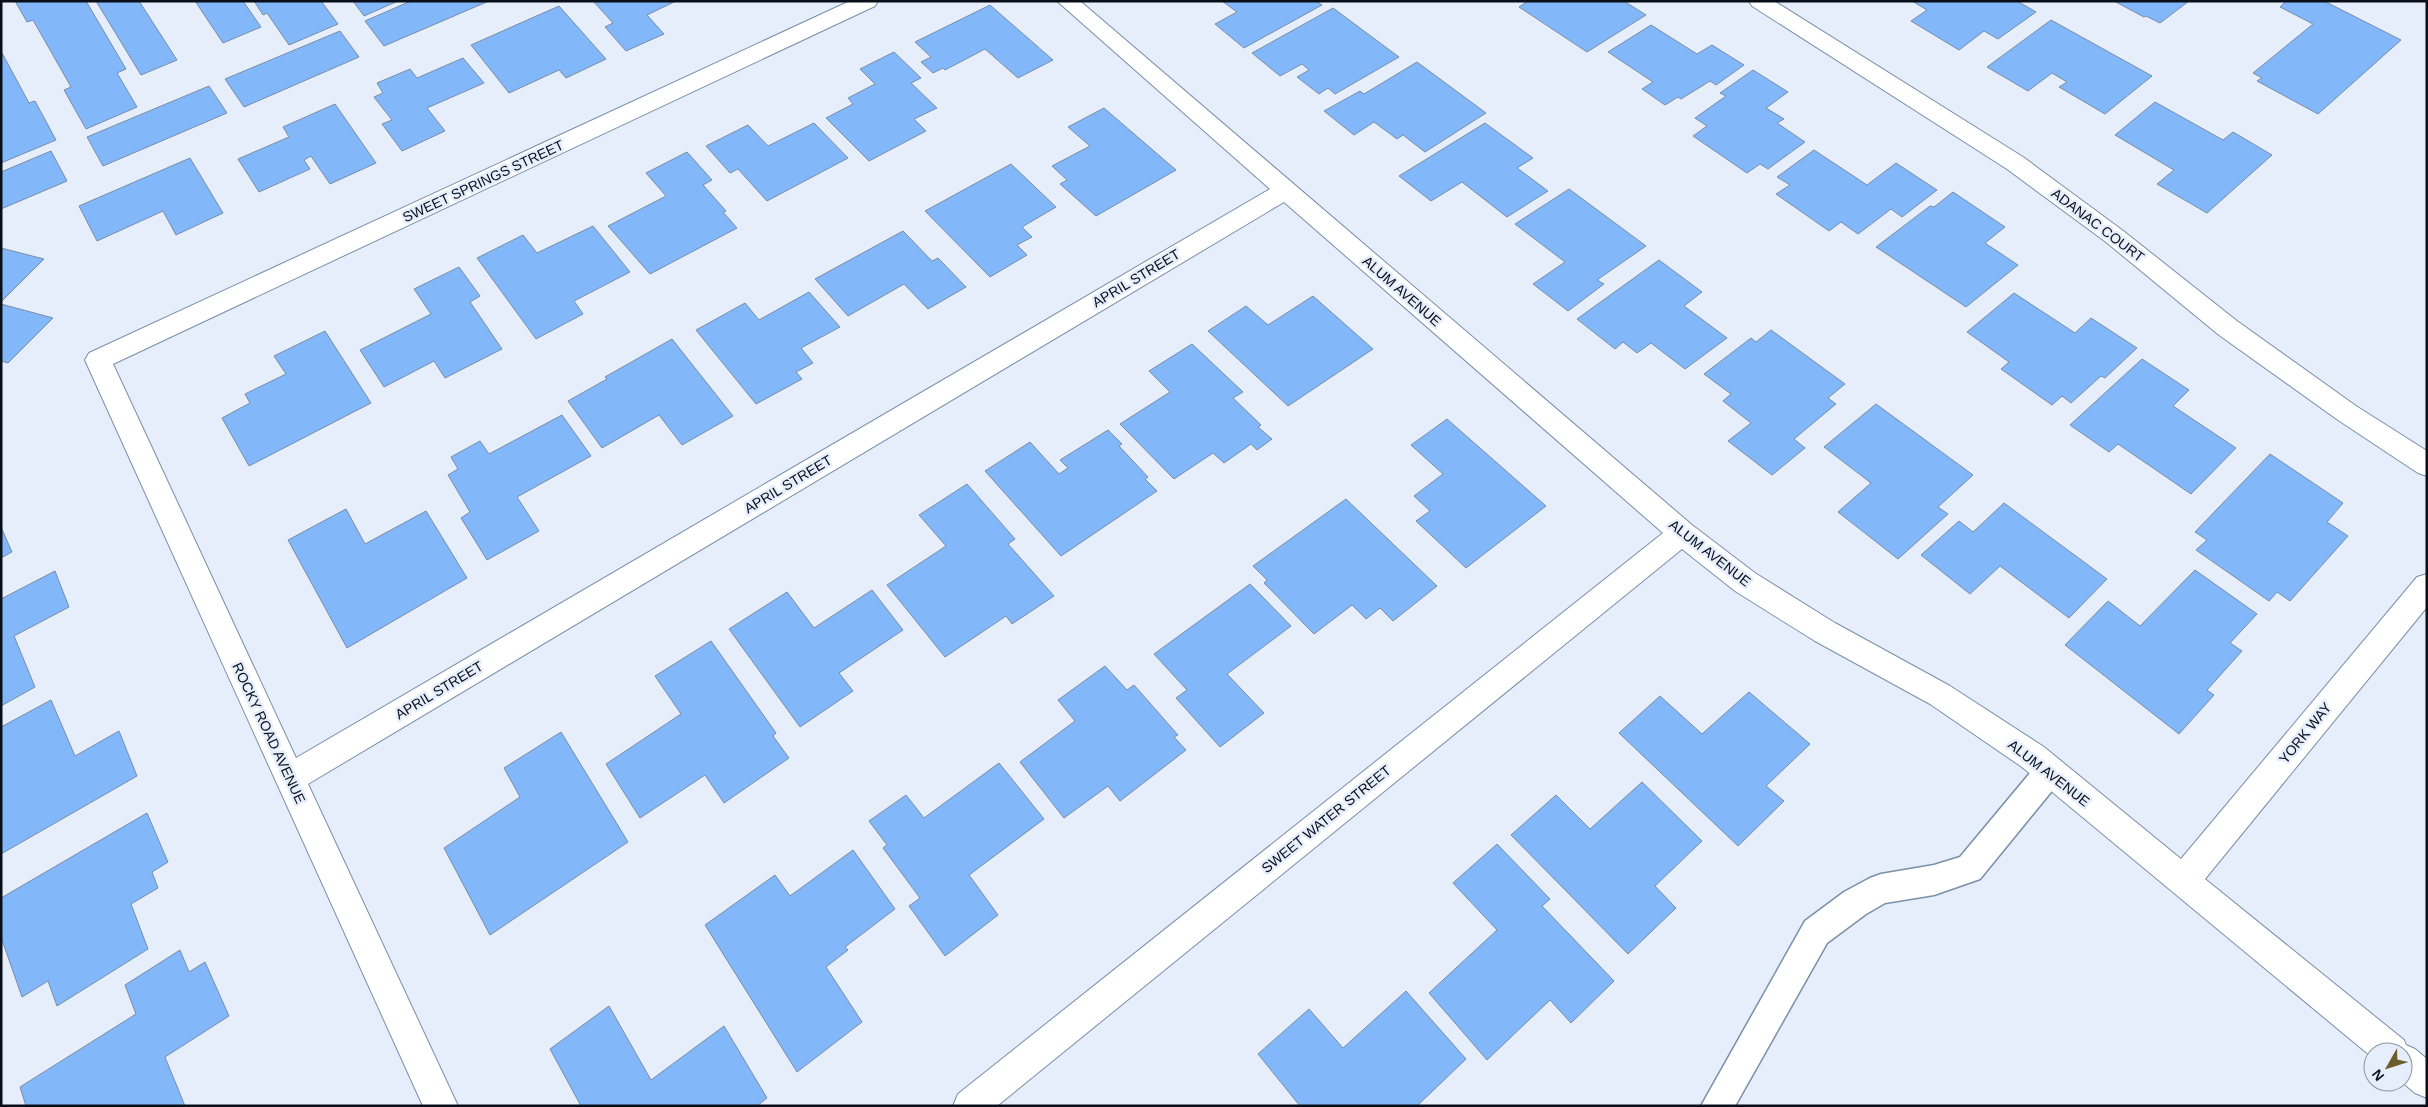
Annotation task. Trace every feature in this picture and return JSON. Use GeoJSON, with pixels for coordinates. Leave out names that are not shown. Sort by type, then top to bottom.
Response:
{"type":"FeatureCollection","features":[{"type":"Feature","properties":{"kind":"street","name":"SWEET SPRINGS STREET"},"geometry":{"type":"LineString","coordinates":[[98,360],[868,1]]}},
{"type":"Feature","properties":{"kind":"street","name":"ALUM AVENUE"},"geometry":{"type":"LineString","coordinates":[[1068,1],[1682,533],[1745,582],[1825,632],[1940,695],[2033,758],[2380,1042]]}},
{"type":"Feature","properties":{"kind":"street","name":"ADANAC COURT"},"geometry":{"type":"LineString","coordinates":[[1759,1],[2015,163],[2114,236],[2228,328],[2347,413],[2427,465]]}},
{"type":"Feature","properties":{"kind":"street","name":"APRIL STREET"},"geometry":{"type":"LineString","coordinates":[[290,778],[1286,190]]}},
{"type":"Feature","properties":{"kind":"street","name":"ROCKY ROAD AVENUE"},"geometry":{"type":"LineString","coordinates":[[98,360],[441,1106]]}},
{"type":"Feature","properties":{"kind":"street","name":"SWEET WATER STREET"},"geometry":{"type":"LineString","coordinates":[[970,1106],[1682,533]]}},
{"type":"Feature","properties":{"kind":"street","name":"YORK WAY"},"geometry":{"type":"LineString","coordinates":[[2184,880],[2427,586]]}},
{"type":"Feature","properties":{"kind":"street"},"geometry":{"type":"LineString","coordinates":[[2413,1069],[2427,1081]]}},
{"type":"Feature","properties":{"kind":"lane"},"geometry":{"type":"LineString","coordinates":[[1717,1106],[1816,932],[1855,903],[1881,889],[1934,880],[1969,869],[2050,771]]}},
{"type":"Feature","properties":{"kind":"building"},"geometry":{"type":"Polygon","coordinates":[[[15,1],[86,1],[126,69],[117,73],[137,107],[86,129],[64,90],[71,87],[33,20],[27,22],[15,1]]]}},
{"type":"Feature","properties":{"kind":"building"},"geometry":{"type":"Polygon","coordinates":[[[96,1],[139,1],[177,60],[141,75],[96,1]]]}},
{"type":"Feature","properties":{"kind":"building"},"geometry":{"type":"Polygon","coordinates":[[[195,1],[243,1],[261,27],[223,43],[195,1]]]}},
{"type":"Feature","properties":{"kind":"building"},"geometry":{"type":"Polygon","coordinates":[[[254,1],[321,1],[338,24],[289,45],[267,13],[263,15],[254,1]]]}},
{"type":"Feature","properties":{"kind":"building"},"geometry":{"type":"Polygon","coordinates":[[[353,1],[398,1],[364,16],[353,1]]]}},
{"type":"Feature","properties":{"kind":"building"},"geometry":{"type":"Polygon","coordinates":[[[411,1],[489,1],[384,46],[365,21],[411,1]]]}},
{"type":"Feature","properties":{"kind":"building"},"geometry":{"type":"Polygon","coordinates":[[[593,1],[676,1],[647,15],[664,34],[626,51],[605,27],[613,23],[593,1]]]}},
{"type":"Feature","properties":{"kind":"building"},"geometry":{"type":"Polygon","coordinates":[[[1222,1],[1316,1],[1322,5],[1244,48],[1215,24],[1237,12],[1222,1]]]}},
{"type":"Feature","properties":{"kind":"building"},"geometry":{"type":"Polygon","coordinates":[[[1528,1],[1624,1],[1646,15],[1587,52],[1519,7],[1528,1]]]}},
{"type":"Feature","properties":{"kind":"building"},"geometry":{"type":"Polygon","coordinates":[[[1912,1],[2017,1],[2036,12],[1998,39],[1984,31],[1959,50],[1911,21],[1927,10],[1912,1]]]}},
{"type":"Feature","properties":{"kind":"building"},"geometry":{"type":"Polygon","coordinates":[[[2114,1],[2189,1],[2160,23],[2114,1]]]}},
{"type":"Feature","properties":{"kind":"building"},"geometry":{"type":"Polygon","coordinates":[[[2286,1],[2324,1],[2401,40],[2318,114],[2257,81],[2262,78],[2253,73],[2313,24],[2280,7],[2286,1]]]}},
{"type":"Feature","properties":{"kind":"building"},"geometry":{"type":"Polygon","coordinates":[[[990,5],[1053,60],[1018,78],[985,49],[945,70],[943,68],[933,73],[921,62],[931,57],[915,42],[990,5]]]}},
{"type":"Feature","properties":{"kind":"building"},"geometry":{"type":"Polygon","coordinates":[[[559,6],[606,59],[566,78],[559,70],[509,93],[471,45],[559,6]]]}},
{"type":"Feature","properties":{"kind":"building"},"geometry":{"type":"Polygon","coordinates":[[[1333,8],[1399,57],[1335,94],[1328,88],[1319,94],[1297,77],[1309,70],[1302,64],[1280,76],[1252,53],[1333,8]]]}},
{"type":"Feature","properties":{"kind":"building"},"geometry":{"type":"Polygon","coordinates":[[[2051,20],[2152,76],[2105,114],[2059,87],[2067,82],[2052,73],[2028,91],[1987,67],[2051,20]]]}},
{"type":"Feature","properties":{"kind":"building"},"geometry":{"type":"Polygon","coordinates":[[[1651,25],[1697,54],[1712,45],[1744,65],[1716,85],[1710,81],[1681,99],[1678,97],[1665,105],[1642,89],[1653,82],[1608,52],[1651,25]]]}},
{"type":"Feature","properties":{"kind":"building"},"geometry":{"type":"Polygon","coordinates":[[[340,31],[359,57],[244,107],[225,79],[340,31]]]}},
{"type":"Feature","properties":{"kind":"building"},"geometry":{"type":"Polygon","coordinates":[[[1,51],[29,103],[35,101],[56,140],[1,163],[1,51]]]}},
{"type":"Feature","properties":{"kind":"building"},"geometry":{"type":"Polygon","coordinates":[[[894,52],[921,78],[911,83],[937,108],[914,119],[926,131],[869,161],[826,118],[853,104],[848,98],[875,84],[860,69],[894,52]]]}},
{"type":"Feature","properties":{"kind":"building"},"geometry":{"type":"Polygon","coordinates":[[[463,58],[484,83],[427,108],[445,131],[402,151],[382,124],[392,120],[374,97],[383,93],[377,83],[410,69],[417,78],[463,58]]]}},
{"type":"Feature","properties":{"kind":"building"},"geometry":{"type":"Polygon","coordinates":[[[1417,62],[1486,113],[1425,152],[1403,135],[1397,139],[1374,122],[1354,135],[1324,111],[1360,91],[1364,94],[1417,62]]]}},
{"type":"Feature","properties":{"kind":"building"},"geometry":{"type":"Polygon","coordinates":[[[1753,70],[1788,92],[1766,108],[1784,119],[1777,123],[1805,142],[1768,169],[1760,164],[1747,173],[1693,136],[1707,126],[1695,118],[1726,96],[1720,93],[1753,70]]]}},
{"type":"Feature","properties":{"kind":"building"},"geometry":{"type":"Polygon","coordinates":[[[209,86],[227,113],[103,166],[87,137],[209,86]]]}},
{"type":"Feature","properties":{"kind":"building"},"geometry":{"type":"Polygon","coordinates":[[[2155,102],[2223,140],[2233,132],[2272,155],[2207,213],[2157,184],[2174,170],[2115,135],[2155,102]]]}},
{"type":"Feature","properties":{"kind":"building"},"geometry":{"type":"Polygon","coordinates":[[[335,104],[376,163],[330,184],[311,156],[304,160],[310,169],[259,192],[238,159],[289,137],[283,127],[335,104]]]}},
{"type":"Feature","properties":{"kind":"building"},"geometry":{"type":"Polygon","coordinates":[[[1104,108],[1176,170],[1096,216],[1060,184],[1067,180],[1052,166],[1090,146],[1068,127],[1104,108]]]}},
{"type":"Feature","properties":{"kind":"building"},"geometry":{"type":"Polygon","coordinates":[[[814,123],[848,158],[767,201],[738,169],[730,173],[706,146],[748,125],[768,146],[814,123]]]}},
{"type":"Feature","properties":{"kind":"building"},"geometry":{"type":"Polygon","coordinates":[[[1485,123],[1533,158],[1517,168],[1548,191],[1507,217],[1462,182],[1431,201],[1399,176],[1485,123]]]}},
{"type":"Feature","properties":{"kind":"building"},"geometry":{"type":"Polygon","coordinates":[[[1814,150],[1867,185],[1896,163],[1937,190],[1902,217],[1891,209],[1858,234],[1841,222],[1829,231],[1776,194],[1790,185],[1777,177],[1814,150]]]}},
{"type":"Feature","properties":{"kind":"building"},"geometry":{"type":"Polygon","coordinates":[[[51,151],[67,181],[1,209],[1,172],[51,151]]]}},
{"type":"Feature","properties":{"kind":"building"},"geometry":{"type":"Polygon","coordinates":[[[687,152],[712,180],[703,185],[726,211],[723,212],[737,228],[650,274],[608,226],[666,196],[646,173],[687,152]]]}},
{"type":"Feature","properties":{"kind":"building"},"geometry":{"type":"Polygon","coordinates":[[[190,158],[223,213],[176,235],[163,211],[97,241],[79,206],[190,158]]]}},
{"type":"Feature","properties":{"kind":"building"},"geometry":{"type":"Polygon","coordinates":[[[1011,164],[1056,207],[1022,227],[1032,237],[1017,245],[1027,255],[990,277],[925,211],[1011,164]]]}},
{"type":"Feature","properties":{"kind":"building"},"geometry":{"type":"Polygon","coordinates":[[[1569,189],[1646,246],[1597,280],[1604,284],[1568,311],[1533,284],[1565,262],[1515,224],[1569,189]]]}},
{"type":"Feature","properties":{"kind":"building"},"geometry":{"type":"Polygon","coordinates":[[[1953,192],[2005,227],[1985,243],[2018,265],[1966,307],[1876,247],[1930,206],[1934,207],[1953,192]]]}},
{"type":"Feature","properties":{"kind":"building"},"geometry":{"type":"Polygon","coordinates":[[[593,226],[630,272],[574,301],[583,314],[536,339],[477,258],[523,235],[537,253],[593,226]]]}},
{"type":"Feature","properties":{"kind":"building"},"geometry":{"type":"Polygon","coordinates":[[[903,231],[932,261],[938,258],[966,287],[928,309],[904,284],[848,316],[815,279],[903,231]]]}},
{"type":"Feature","properties":{"kind":"building"},"geometry":{"type":"Polygon","coordinates":[[[1,248],[44,259],[1,302],[1,248]]]}},
{"type":"Feature","properties":{"kind":"building"},"geometry":{"type":"Polygon","coordinates":[[[1659,260],[1702,292],[1684,306],[1727,338],[1685,369],[1651,343],[1637,353],[1623,342],[1615,349],[1577,319],[1659,260]]]}},
{"type":"Feature","properties":{"kind":"building"},"geometry":{"type":"Polygon","coordinates":[[[459,267],[480,296],[470,302],[502,349],[445,378],[434,361],[384,387],[360,350],[431,314],[414,289],[459,267]]]}},
{"type":"Feature","properties":{"kind":"building"},"geometry":{"type":"Polygon","coordinates":[[[809,292],[840,327],[801,348],[813,363],[796,372],[802,379],[756,404],[696,330],[745,303],[759,320],[809,292]]]}},
{"type":"Feature","properties":{"kind":"building"},"geometry":{"type":"Polygon","coordinates":[[[2014,293],[2075,333],[2091,318],[2137,348],[2105,378],[2101,376],[2071,403],[2062,396],[2052,405],[2001,369],[2009,362],[1967,332],[2014,293]]]}},
{"type":"Feature","properties":{"kind":"building"},"geometry":{"type":"Polygon","coordinates":[[[1313,296],[1373,349],[1288,406],[1208,331],[1246,306],[1268,325],[1313,296]]]}},
{"type":"Feature","properties":{"kind":"building"},"geometry":{"type":"Polygon","coordinates":[[[1,304],[53,318],[8,363],[1,361],[1,304]]]}},
{"type":"Feature","properties":{"kind":"building"},"geometry":{"type":"Polygon","coordinates":[[[1771,330],[1845,384],[1828,398],[1836,404],[1794,439],[1805,448],[1772,475],[1728,441],[1751,423],[1723,401],[1731,394],[1704,374],[1751,338],[1756,342],[1771,330]]]}},
{"type":"Feature","properties":{"kind":"building"},"geometry":{"type":"Polygon","coordinates":[[[325,331],[371,403],[249,466],[222,418],[250,403],[245,394],[286,374],[274,356],[325,331]]]}},
{"type":"Feature","properties":{"kind":"building"},"geometry":{"type":"Polygon","coordinates":[[[672,339],[733,416],[682,445],[659,415],[602,448],[568,401],[607,379],[605,377],[672,339]]]}},
{"type":"Feature","properties":{"kind":"building"},"geometry":{"type":"Polygon","coordinates":[[[1192,344],[1243,392],[1233,398],[1261,425],[1258,427],[1272,439],[1257,450],[1251,444],[1224,463],[1213,453],[1174,479],[1120,424],[1170,392],[1149,371],[1192,344]]]}},
{"type":"Feature","properties":{"kind":"building"},"geometry":{"type":"Polygon","coordinates":[[[2142,359],[2189,390],[2173,406],[2236,448],[2191,494],[2118,444],[2109,452],[2070,425],[2142,359]]]}},
{"type":"Feature","properties":{"kind":"building"},"geometry":{"type":"Polygon","coordinates":[[[1876,404],[1973,475],[1938,507],[1948,514],[1898,559],[1838,512],[1871,483],[1824,447],[1876,404]]]}},
{"type":"Feature","properties":{"kind":"building"},"geometry":{"type":"Polygon","coordinates":[[[562,415],[591,456],[517,497],[539,531],[487,560],[461,518],[470,512],[448,475],[458,469],[451,457],[480,441],[489,454],[562,415]]]}},
{"type":"Feature","properties":{"kind":"building"},"geometry":{"type":"Polygon","coordinates":[[[1447,419],[1546,506],[1466,568],[1416,521],[1430,511],[1414,496],[1443,474],[1411,445],[1447,419]]]}},
{"type":"Feature","properties":{"kind":"building"},"geometry":{"type":"Polygon","coordinates":[[[1108,430],[1122,444],[1119,446],[1148,477],[1145,479],[1157,491],[1061,556],[985,471],[1030,442],[1059,474],[1068,468],[1060,460],[1108,430]]]}},
{"type":"Feature","properties":{"kind":"building"},"geometry":{"type":"Polygon","coordinates":[[[2270,454],[2343,503],[2327,522],[2348,536],[2290,601],[2277,592],[2269,601],[2196,550],[2207,540],[2195,532],[2270,454]]]}},
{"type":"Feature","properties":{"kind":"building"},"geometry":{"type":"Polygon","coordinates":[[[967,484],[1015,539],[1008,544],[1054,596],[1012,624],[1006,616],[945,657],[887,585],[946,546],[919,515],[967,484]]]}},
{"type":"Feature","properties":{"kind":"building"},"geometry":{"type":"Polygon","coordinates":[[[1346,499],[1437,586],[1393,621],[1380,608],[1366,619],[1352,605],[1314,634],[1264,583],[1267,580],[1253,566],[1346,499]]]}},
{"type":"Feature","properties":{"kind":"building"},"geometry":{"type":"Polygon","coordinates":[[[2004,503],[2107,579],[2069,618],[2000,566],[1970,594],[1921,555],[1959,521],[1973,532],[2004,503]]]}},
{"type":"Feature","properties":{"kind":"building"},"geometry":{"type":"Polygon","coordinates":[[[346,509],[365,544],[426,511],[467,578],[347,648],[288,540],[346,509]]]}},
{"type":"Feature","properties":{"kind":"building"},"geometry":{"type":"Polygon","coordinates":[[[1,527],[12,552],[1,558],[1,527]]]}},
{"type":"Feature","properties":{"kind":"building"},"geometry":{"type":"Polygon","coordinates":[[[2195,570],[2257,614],[2230,643],[2242,651],[2207,690],[2214,695],[2179,734],[2065,645],[2108,601],[2140,626],[2195,570]]]}},
{"type":"Feature","properties":{"kind":"building"},"geometry":{"type":"Polygon","coordinates":[[[55,571],[69,607],[14,636],[35,687],[1,706],[1,599],[55,571]]]}},
{"type":"Feature","properties":{"kind":"building"},"geometry":{"type":"Polygon","coordinates":[[[1250,584],[1291,626],[1227,674],[1264,713],[1220,747],[1176,698],[1187,690],[1154,654],[1250,584]]]}},
{"type":"Feature","properties":{"kind":"building"},"geometry":{"type":"Polygon","coordinates":[[[872,590],[903,630],[839,673],[853,691],[800,727],[729,629],[787,592],[814,628],[872,590]]]}},
{"type":"Feature","properties":{"kind":"building"},"geometry":{"type":"Polygon","coordinates":[[[711,641],[776,733],[773,736],[789,758],[724,803],[705,775],[640,818],[606,764],[681,714],[655,676],[711,641]]]}},
{"type":"Feature","properties":{"kind":"building"},"geometry":{"type":"Polygon","coordinates":[[[1105,666],[1127,690],[1134,685],[1178,735],[1174,737],[1186,750],[1120,801],[1108,786],[1064,818],[1020,762],[1075,721],[1058,700],[1105,666]]]}},
{"type":"Feature","properties":{"kind":"building"},"geometry":{"type":"Polygon","coordinates":[[[1749,692],[1810,744],[1766,786],[1784,801],[1738,846],[1619,733],[1660,696],[1702,734],[1749,692]]]}},
{"type":"Feature","properties":{"kind":"building"},"geometry":{"type":"Polygon","coordinates":[[[51,700],[75,756],[119,731],[137,776],[1,854],[1,727],[51,700]]]}},
{"type":"Feature","properties":{"kind":"building"},"geometry":{"type":"Polygon","coordinates":[[[561,732],[628,842],[490,935],[444,848],[520,797],[504,768],[561,732]]]}},
{"type":"Feature","properties":{"kind":"building"},"geometry":{"type":"Polygon","coordinates":[[[999,763],[1044,819],[969,875],[998,915],[945,956],[909,906],[920,898],[883,848],[887,845],[869,821],[906,795],[924,818],[999,763]]]}},
{"type":"Feature","properties":{"kind":"building"},"geometry":{"type":"Polygon","coordinates":[[[1642,782],[1702,841],[1655,886],[1676,908],[1628,954],[1511,835],[1556,795],[1590,829],[1642,782]]]}},
{"type":"Feature","properties":{"kind":"building"},"geometry":{"type":"Polygon","coordinates":[[[147,813],[168,862],[152,872],[158,888],[131,904],[148,949],[57,1006],[48,981],[22,997],[1,937],[1,898],[147,813]]]}},
{"type":"Feature","properties":{"kind":"building"},"geometry":{"type":"Polygon","coordinates":[[[1497,844],[1550,899],[1542,906],[1614,981],[1571,1023],[1550,1000],[1487,1060],[1429,993],[1497,930],[1453,883],[1497,844]]]}},
{"type":"Feature","properties":{"kind":"building"},"geometry":{"type":"Polygon","coordinates":[[[853,850],[895,909],[845,947],[848,950],[826,967],[862,1022],[797,1072],[705,925],[775,875],[790,896],[853,850]]]}},
{"type":"Feature","properties":{"kind":"building"},"geometry":{"type":"Polygon","coordinates":[[[180,950],[189,972],[205,962],[229,1016],[165,1057],[185,1106],[26,1106],[20,1087],[136,1014],[125,985],[180,950]]]}},
{"type":"Feature","properties":{"kind":"building"},"geometry":{"type":"Polygon","coordinates":[[[1406,991],[1466,1059],[1417,1106],[1300,1106],[1258,1054],[1309,1009],[1343,1048],[1406,991]]]}},
{"type":"Feature","properties":{"kind":"building"},"geometry":{"type":"Polygon","coordinates":[[[609,1006],[651,1080],[724,1026],[767,1098],[757,1106],[581,1106],[550,1049],[609,1006]]]}}]}
